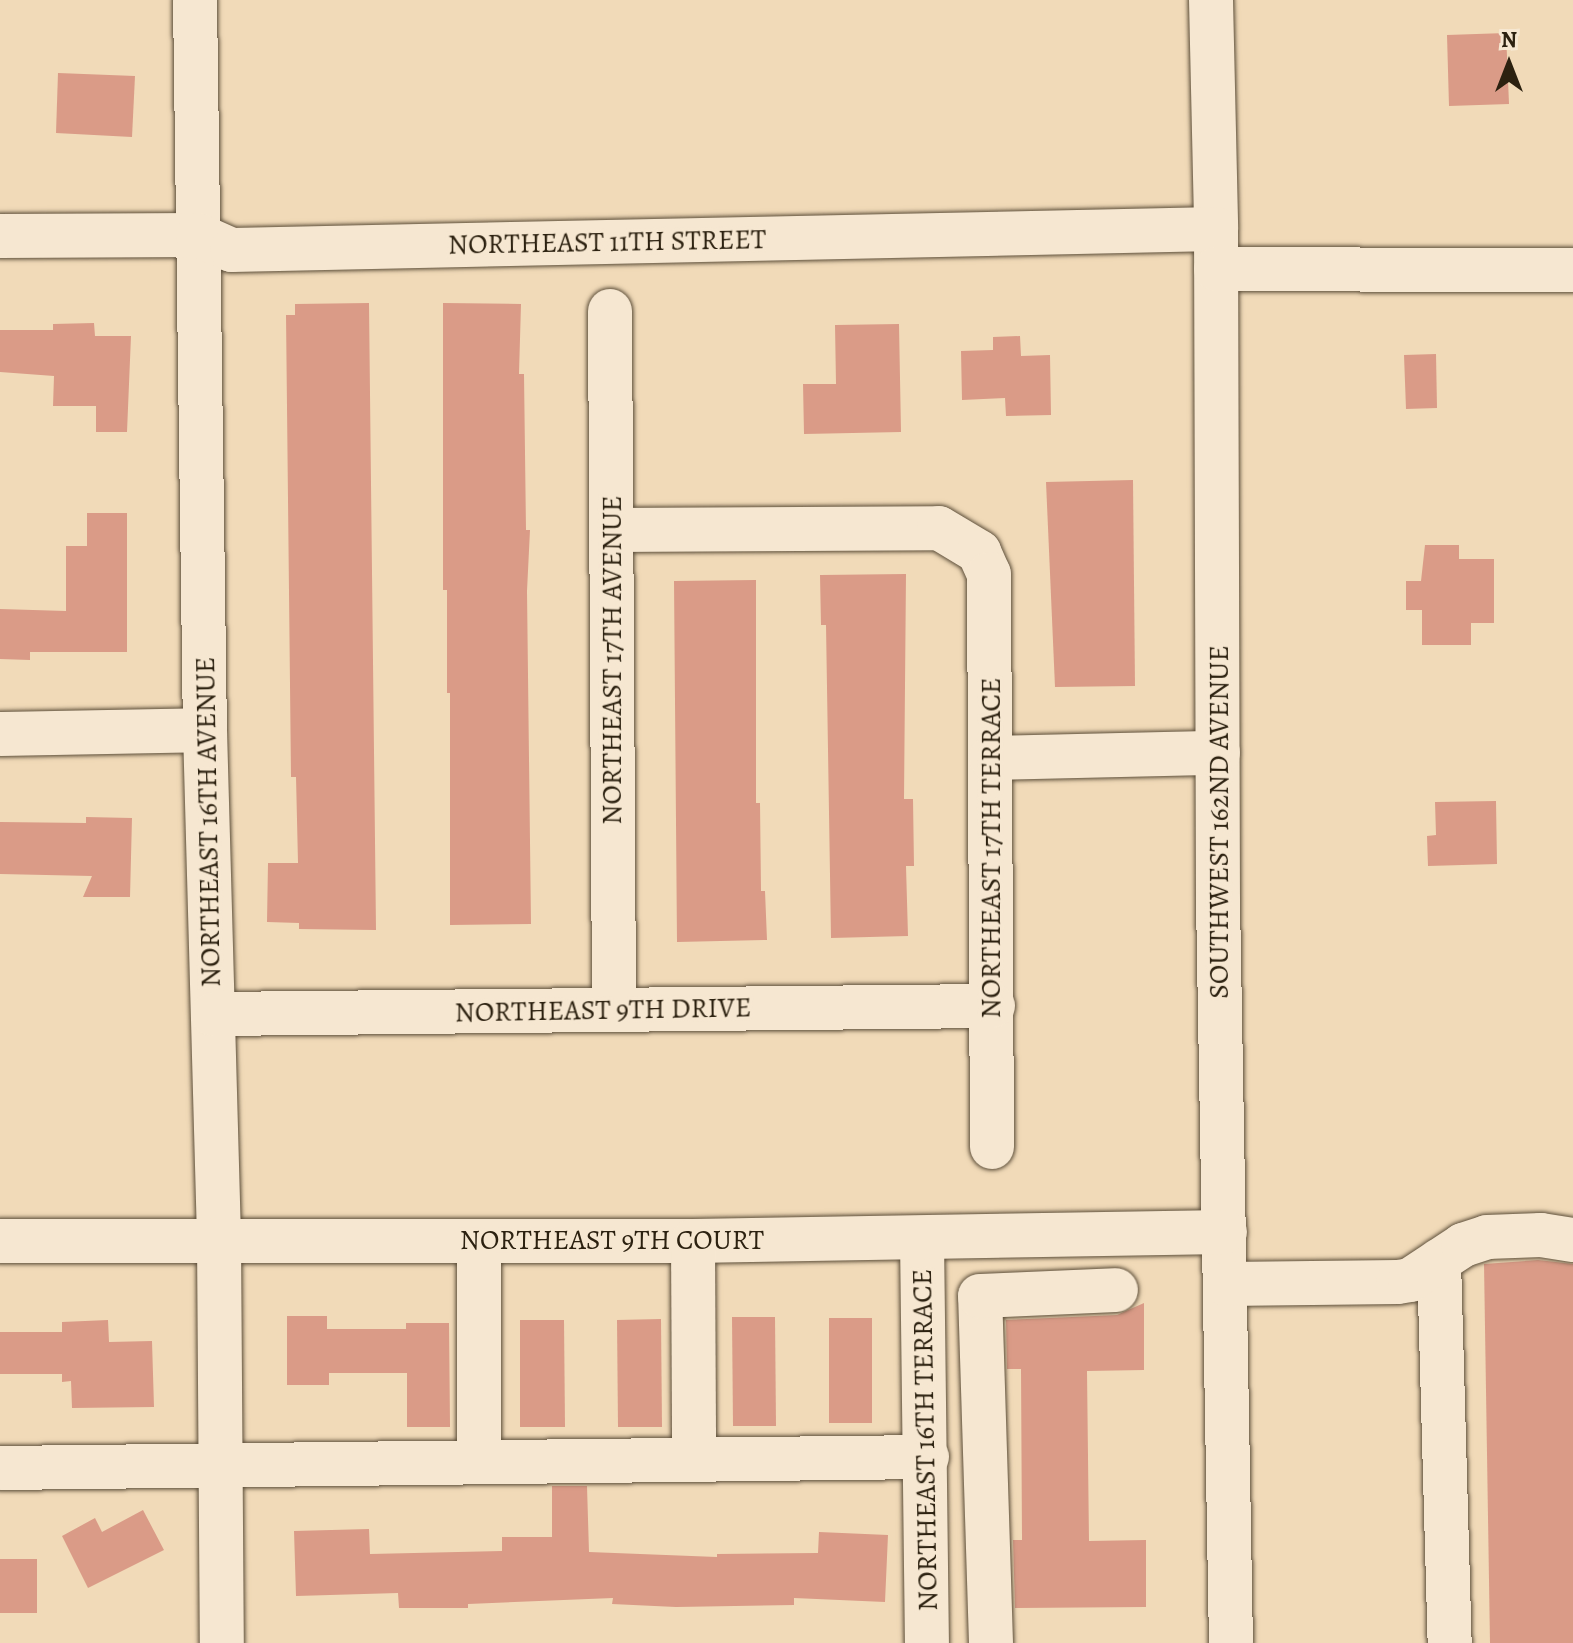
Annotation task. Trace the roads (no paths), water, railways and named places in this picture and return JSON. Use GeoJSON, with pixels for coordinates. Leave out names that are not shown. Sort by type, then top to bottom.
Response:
{"type":"FeatureCollection","features":[{"type":"Feature","properties":{"kind":"street","name":"NORTHEAST 16TH AVENUE"},"geometry":{"type":"LineString","coordinates":[[195,0],[205,730],[219,1239],[222,1643]]}},
{"type":"Feature","properties":{"kind":"street","name":"SOUTHWEST 162ND AVENUE"},"geometry":{"type":"LineString","coordinates":[[1211,0],[1231,1643]]}},
{"type":"Feature","properties":{"kind":"street","name":"NORTHEAST 11TH STREET"},"geometry":{"type":"LineString","coordinates":[[0,236],[198,235],[232,250],[1216,249],[1573,270]]}},
{"type":"Feature","properties":{"kind":"street","name":"NORTHEAST 17TH AVENUE"},"geometry":{"type":"LineString","coordinates":[[610,311],[614,1010]]}},
{"type":"Feature","properties":{"kind":"street","name":"NORTHEAST 17TH TERRACE"},"geometry":{"type":"LineString","coordinates":[[611,530],[939,528],[979,552],[989,574],[992,1147]]}},
{"type":"Feature","properties":{"kind":"street"},"geometry":{"type":"LineString","coordinates":[[0,734],[205,730]]}},
{"type":"Feature","properties":{"kind":"street"},"geometry":{"type":"LineString","coordinates":[[991,758],[1218,753]]}},
{"type":"Feature","properties":{"kind":"street","name":"NORTHEAST 9TH DRIVE"},"geometry":{"type":"LineString","coordinates":[[213,1014],[993,1006]]}},
{"type":"Feature","properties":{"kind":"street","name":"NORTHEAST 9TH COURT"},"geometry":{"type":"LineString","coordinates":[[0,1241],[693,1241],[1225,1232]]}},
{"type":"Feature","properties":{"kind":"street"},"geometry":{"type":"LineString","coordinates":[[1226,1284],[1398,1282],[1410,1280],[1463,1245],[1487,1237],[1541,1235],[1573,1240]]}},
{"type":"Feature","properties":{"kind":"street","name":"NORTHEAST 16TH TERRACE"},"geometry":{"type":"LineString","coordinates":[[922,1238],[927,1643]]}},
{"type":"Feature","properties":{"kind":"street"},"geometry":{"type":"LineString","coordinates":[[479,1241],[479,1462]]}},
{"type":"Feature","properties":{"kind":"street"},"geometry":{"type":"LineString","coordinates":[[693,1241],[694,1458]]}},
{"type":"Feature","properties":{"kind":"street"},"geometry":{"type":"LineString","coordinates":[[1439,1261],[1450,1643]]}},
{"type":"Feature","properties":{"kind":"street"},"geometry":{"type":"LineString","coordinates":[[991,1643],[980,1296],[1116,1290]]}},
{"type":"Feature","properties":{"kind":"street"},"geometry":{"type":"LineString","coordinates":[[0,1468],[927,1457]]}}]}
